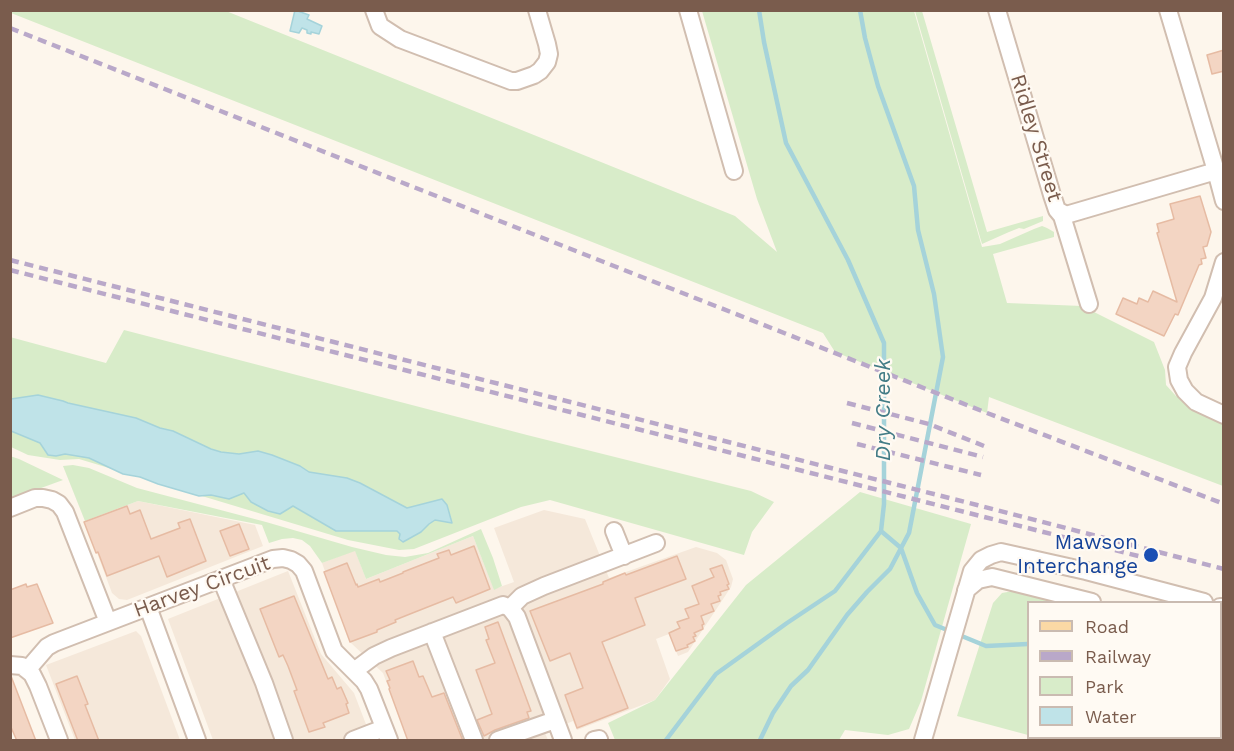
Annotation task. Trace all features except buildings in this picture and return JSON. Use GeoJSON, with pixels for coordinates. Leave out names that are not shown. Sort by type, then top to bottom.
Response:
{"type":"FeatureCollection","features":[{"type":"Feature","properties":{"kind":"street"},"geometry":{"type":"LineString","coordinates":[[374,10],[380,26],[400,39],[511,81],[534,75],[547,62],[549,54],[537,10]]}},
{"type":"Feature","properties":{"kind":"street"},"geometry":{"type":"LineString","coordinates":[[688,10],[734,171]]}},
{"type":"Feature","properties":{"kind":"street","name":"Ridley Street"},"geometry":{"type":"LineString","coordinates":[[997,10],[1057,210],[1066,214],[1216,171]]}},
{"type":"Feature","properties":{"kind":"street"},"geometry":{"type":"LineString","coordinates":[[1168,10],[1224,201]]}},
{"type":"Feature","properties":{"kind":"street"},"geometry":{"type":"LineString","coordinates":[[1057,210],[1062,216],[1089,304]]}},
{"type":"Feature","properties":{"kind":"street"},"geometry":{"type":"LineString","coordinates":[[1224,262],[1213,298],[1177,367],[1179,380],[1185,391],[1196,402],[1224,415]]}},
{"type":"Feature","properties":{"kind":"street"},"geometry":{"type":"LineString","coordinates":[[10,508],[35,498],[52,500],[59,504],[65,512],[108,622]]}},
{"type":"Feature","properties":{"kind":"street"},"geometry":{"type":"LineString","coordinates":[[614,531],[624,556]]}},
{"type":"Feature","properties":{"kind":"street"},"geometry":{"type":"LineString","coordinates":[[510,608],[522,596],[544,586],[656,543]]}},
{"type":"Feature","properties":{"kind":"street"},"geometry":{"type":"LineString","coordinates":[[923,741],[972,571],[981,560],[1001,552],[1086,571],[1197,601]]}},
{"type":"Feature","properties":{"kind":"street","name":"Harvey Circuit"},"geometry":{"type":"LineString","coordinates":[[28,669],[47,646],[273,559],[283,558],[298,564],[304,572],[334,651],[364,681],[387,735]]}},
{"type":"Feature","properties":{"kind":"street"},"geometry":{"type":"LineString","coordinates":[[966,590],[978,580],[992,577],[1084,601]]}},
{"type":"Feature","properties":{"kind":"street"},"geometry":{"type":"LineString","coordinates":[[221,579],[264,683],[284,741]]}},
{"type":"Feature","properties":{"kind":"street"},"geometry":{"type":"LineString","coordinates":[[354,671],[382,652],[503,605],[510,608],[517,617],[563,741]]}},
{"type":"Feature","properties":{"kind":"street"},"geometry":{"type":"LineString","coordinates":[[148,607],[197,741]]}},
{"type":"Feature","properties":{"kind":"street"},"geometry":{"type":"LineString","coordinates":[[432,632],[474,741]]}},
{"type":"Feature","properties":{"kind":"street"},"geometry":{"type":"LineString","coordinates":[[10,665],[22,666],[32,674],[60,741]]}},
{"type":"Feature","properties":{"kind":"street"},"geometry":{"type":"LineString","coordinates":[[498,741],[555,720]]}},
{"type":"Feature","properties":{"kind":"street"},"geometry":{"type":"LineString","coordinates":[[353,741],[387,735]]}},
{"type":"Feature","properties":{"kind":"shaded area"},"geometry":{"type":"Polygon","coordinates":[[[138,501],[255,525],[263,546],[127,600],[119,599],[112,593],[85,521],[138,501]]]}},
{"type":"Feature","properties":{"kind":"shaded area"},"geometry":{"type":"Polygon","coordinates":[[[544,510],[585,519],[609,578],[696,547],[717,553],[726,560],[733,579],[731,587],[688,652],[678,656],[669,634],[656,639],[670,679],[655,700],[577,730],[573,721],[545,733],[548,740],[408,740],[383,673],[351,643],[322,563],[355,550],[366,579],[473,536],[494,589],[514,582],[494,528],[544,510]]]}},
{"type":"Feature","properties":{"kind":"shaded area"},"geometry":{"type":"Polygon","coordinates":[[[288,571],[321,654],[354,693],[372,740],[213,740],[168,619],[288,571]]]}},
{"type":"Feature","properties":{"kind":"shaded area"},"geometry":{"type":"Polygon","coordinates":[[[136,631],[141,636],[180,740],[75,740],[46,665],[136,631]]]}},
{"type":"Feature","properties":{"kind":"green space"},"geometry":{"type":"Polygon","coordinates":[[[10,11],[226,11],[735,216],[777,252],[757,199],[702,11],[914,11],[982,247],[1000,244],[1042,226],[1054,232],[1054,237],[993,254],[1007,303],[1082,306],[1154,342],[1165,370],[1166,385],[1176,396],[1223,420],[1223,486],[989,397],[987,413],[835,352],[823,333],[10,11]]]}},
{"type":"Feature","properties":{"kind":"green space"},"geometry":{"type":"Polygon","coordinates":[[[915,11],[922,11],[987,232],[1043,216],[1043,221],[1024,229],[1019,228],[982,244],[915,11]]]}},
{"type":"Feature","properties":{"kind":"green space"},"geometry":{"type":"Polygon","coordinates":[[[124,330],[751,491],[774,502],[752,532],[744,555],[550,500],[521,507],[414,549],[399,550],[348,540],[79,459],[60,460],[28,455],[11,447],[10,337],[106,363],[124,330]]]}},
{"type":"Feature","properties":{"kind":"green space"},"geometry":{"type":"Polygon","coordinates":[[[10,456],[19,459],[63,480],[11,499],[10,456]]]}},
{"type":"Feature","properties":{"kind":"green space"},"geometry":{"type":"Polygon","coordinates":[[[63,466],[89,468],[137,488],[386,555],[405,557],[428,553],[481,529],[502,586],[494,590],[473,536],[366,579],[355,551],[322,563],[310,546],[302,540],[282,539],[269,543],[262,525],[138,501],[85,521],[63,466]]]}},
{"type":"Feature","properties":{"kind":"green space"},"geometry":{"type":"Polygon","coordinates":[[[860,492],[971,524],[921,701],[909,729],[888,735],[845,730],[839,740],[615,740],[608,723],[655,700],[746,585],[860,492]]]}},
{"type":"Feature","properties":{"kind":"green space"},"geometry":{"type":"Polygon","coordinates":[[[1013,591],[1054,601],[1027,601],[1027,735],[957,716],[993,603],[1002,593],[1013,591]]]}},
{"type":"Feature","properties":{"kind":"green space"},"geometry":{"type":"Polygon","coordinates":[[[1043,739],[1194,739],[1193,740],[1043,739]]]}},
{"type":"Feature","properties":{"kind":"water"},"geometry":{"type":"Polygon","coordinates":[[[295,10],[309,15],[307,19],[322,26],[319,34],[307,33],[307,30],[302,28],[299,33],[290,31],[295,10]]]}},
{"type":"Feature","properties":{"kind":"water"},"geometry":{"type":"Polygon","coordinates":[[[38,395],[136,418],[221,452],[239,454],[258,451],[272,455],[309,472],[347,478],[360,483],[407,508],[442,499],[447,505],[452,523],[435,520],[421,532],[403,542],[399,539],[400,534],[397,531],[336,531],[293,506],[280,514],[268,511],[251,502],[244,493],[229,499],[211,495],[199,496],[140,477],[123,474],[89,458],[65,454],[48,455],[40,443],[11,431],[11,399],[38,395]]]}},
{"type":"Feature","properties":{"kind":"waterway","name":"Dry Creek"},"geometry":{"type":"LineString","coordinates":[[666,740],[716,674],[835,591],[881,531],[884,504],[884,343],[848,260],[786,143],[759,10]]}},
{"type":"Feature","properties":{"kind":"waterway","name":"Dry Creek"},"geometry":{"type":"LineString","coordinates":[[760,740],[773,713],[791,686],[808,670],[847,615],[890,569],[909,533],[943,357],[934,294],[918,230],[914,186],[878,86],[860,10]]}},
{"type":"Feature","properties":{"kind":"waterway"},"geometry":{"type":"LineString","coordinates":[[881,531],[901,548],[917,593],[935,625],[986,646],[1027,644]]}},
{"type":"Feature","properties":{"kind":"railway"},"geometry":{"type":"LineString","coordinates":[[10,28],[1224,504]]}},
{"type":"Feature","properties":{"kind":"railway"},"geometry":{"type":"LineString","coordinates":[[10,260],[1224,569]]}},
{"type":"Feature","properties":{"kind":"railway"},"geometry":{"type":"LineString","coordinates":[[10,270],[1154,560]]}},
{"type":"Feature","properties":{"kind":"railway"},"geometry":{"type":"LineString","coordinates":[[847,403],[929,424],[984,446]]}},
{"type":"Feature","properties":{"kind":"railway"},"geometry":{"type":"LineString","coordinates":[[852,423],[983,457]]}},
{"type":"Feature","properties":{"kind":"railway"},"geometry":{"type":"LineString","coordinates":[[857,444],[981,475]]}},
{"type":"Feature","properties":{"kind":"place","name":"Mawson Interchange"},"geometry":{"type":"Point","coordinates":[1151,555]}}]}
